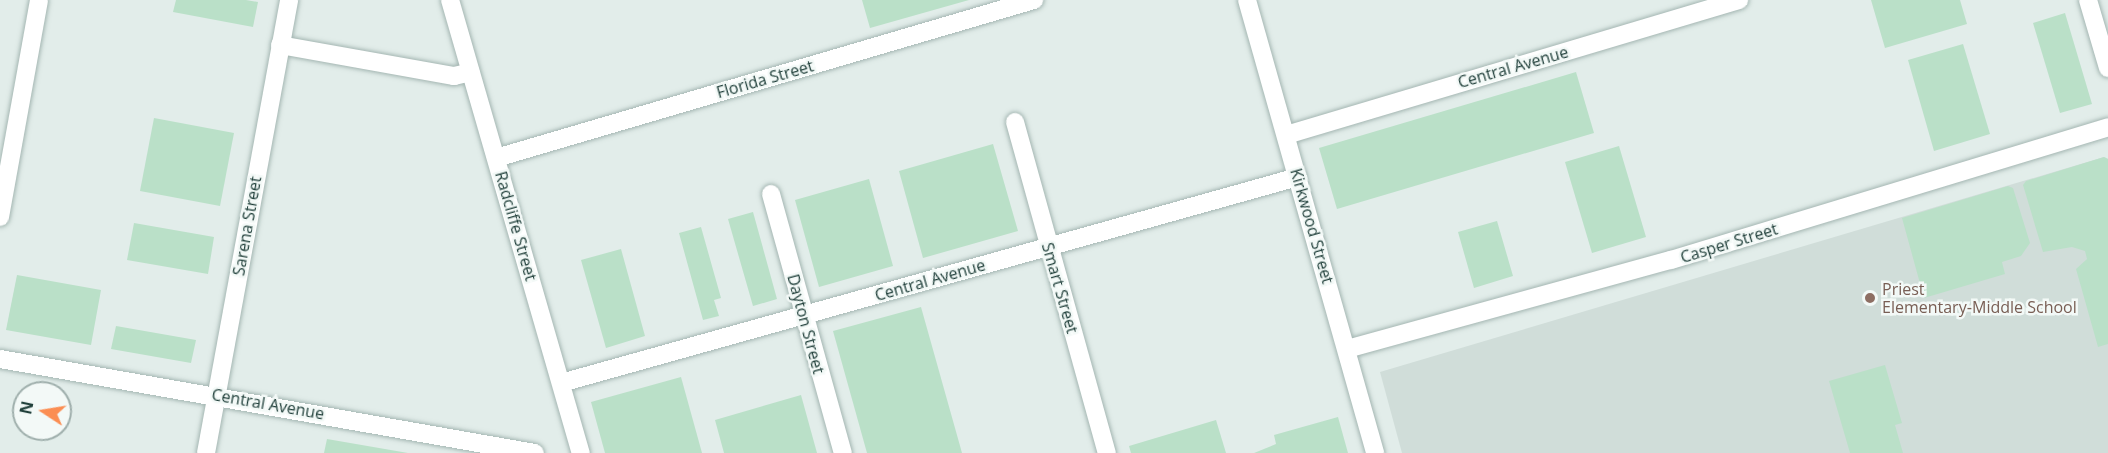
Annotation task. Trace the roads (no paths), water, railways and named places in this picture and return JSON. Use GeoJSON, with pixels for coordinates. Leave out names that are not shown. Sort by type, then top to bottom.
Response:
{"type":"FeatureCollection","features":[{"type":"Feature","properties":{"kind":"street"},"geometry":{"type":"LineString","coordinates":[[0,217],[39,0]]}},
{"type":"Feature","properties":{"kind":"street","name":"Sarena Street"},"geometry":{"type":"LineString","coordinates":[[206,453],[289,0]]}},
{"type":"Feature","properties":{"kind":"street","name":"Radcliffe Street"},"geometry":{"type":"LineString","coordinates":[[450,0],[581,453]]}},
{"type":"Feature","properties":{"kind":"street","name":"Florida Street"},"geometry":{"type":"LineString","coordinates":[[496,158],[1034,0]]}},
{"type":"Feature","properties":{"kind":"street","name":"Kirkwood Street"},"geometry":{"type":"LineString","coordinates":[[1247,0],[1375,453]]}},
{"type":"Feature","properties":{"kind":"street","name":"Central Avenue"},"geometry":{"type":"LineString","coordinates":[[1286,135],[1739,0]]}},
{"type":"Feature","properties":{"kind":"street"},"geometry":{"type":"LineString","coordinates":[[2088,0],[2108,68]]}},
{"type":"Feature","properties":{"kind":"street"},"geometry":{"type":"LineString","coordinates":[[280,45],[454,75],[471,72]]}},
{"type":"Feature","properties":{"kind":"street","name":"Smart Street"},"geometry":{"type":"LineString","coordinates":[[1015,122],[1107,453]]}},
{"type":"Feature","properties":{"kind":"street","name":"Casper Street"},"geometry":{"type":"LineString","coordinates":[[1347,349],[1671,260],[2108,128]]}},
{"type":"Feature","properties":{"kind":"street","name":"Central Avenue"},"geometry":{"type":"LineString","coordinates":[[561,383],[1298,177]]}},
{"type":"Feature","properties":{"kind":"street","name":"Dayton Street"},"geometry":{"type":"LineString","coordinates":[[771,194],[843,453]]}},
{"type":"Feature","properties":{"kind":"street","name":"Central Avenue"},"geometry":{"type":"LineString","coordinates":[[0,358],[216,394],[535,453]]}},
{"type":"Feature","properties":{"kind":"place","name":"Priest Elementary‑Middle School"},"geometry":{"type":"Point","coordinates":[1870,298]}}]}
